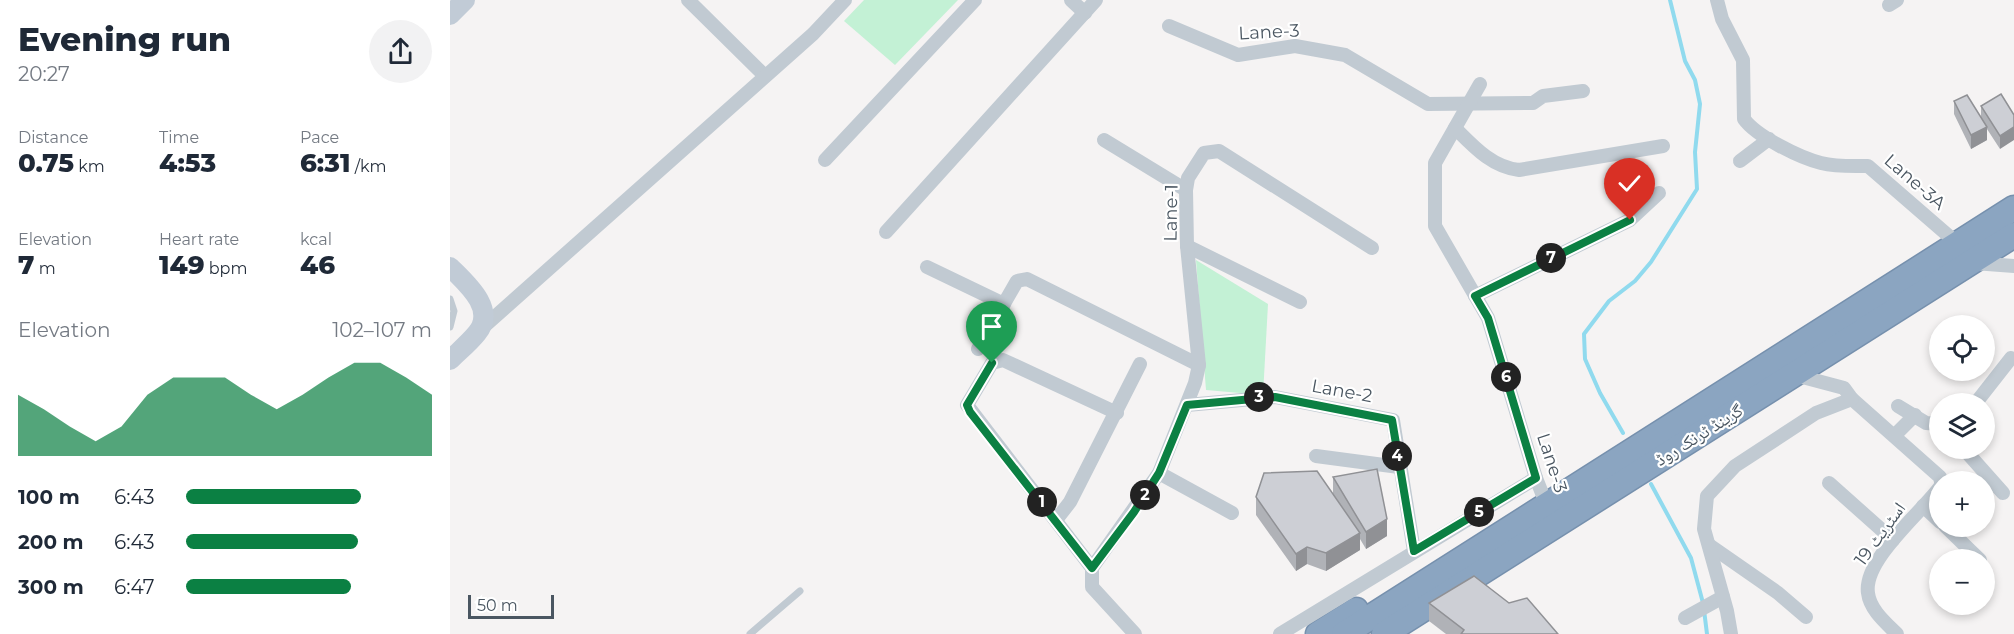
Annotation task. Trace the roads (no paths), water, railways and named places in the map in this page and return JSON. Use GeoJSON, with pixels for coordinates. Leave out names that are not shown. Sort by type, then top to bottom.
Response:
{"type":"FeatureCollection","features":[{"type":"Feature","properties":{"kind":"highway","name":"گرینڈ ٹرنک روڈ"},"geometry":{"type":"LineString","coordinates":[[1384,634],[1795,375],[1964,253],[2014,207]]}},
{"type":"Feature","properties":{"kind":"highway","name":"گرینڈ ٹرنک روڈ"},"geometry":{"type":"LineString","coordinates":[[1344,634],[1547,506],[1964,253],[2014,235]]}},
{"type":"Feature","properties":{"kind":"highway","name":"گرینڈ ٹرنک روڈ"},"geometry":{"type":"LineString","coordinates":[[1318,634],[1417,574],[1502,535]]}},
{"type":"Feature","properties":{"kind":"main road"},"geometry":{"type":"LineString","coordinates":[[450,15],[465,0]]}},
{"type":"Feature","properties":{"kind":"main road"},"geometry":{"type":"LineString","coordinates":[[450,267],[475,291],[483,310],[479,332],[450,360]]}},
{"type":"Feature","properties":{"kind":"street"},"geometry":{"type":"LineString","coordinates":[[479,332],[813,34],[845,0]]}},
{"type":"Feature","properties":{"kind":"street"},"geometry":{"type":"LineString","coordinates":[[825,160],[975,0]]}},
{"type":"Feature","properties":{"kind":"street"},"geometry":{"type":"LineString","coordinates":[[1071,0],[1085,12]]}},
{"type":"Feature","properties":{"kind":"street"},"geometry":{"type":"LineString","coordinates":[[886,232],[1096,0]]}},
{"type":"Feature","properties":{"kind":"street"},"geometry":{"type":"LineString","coordinates":[[690,1],[765,76]]}},
{"type":"Feature","properties":{"kind":"street","name":"Lane-3A"},"geometry":{"type":"LineString","coordinates":[[1720,1],[1722,19],[1743,60],[1744,119],[1769,139],[1819,163],[1868,166],[1964,253]]}},
{"type":"Feature","properties":{"kind":"street","name":"Lane-3"},"geometry":{"type":"LineString","coordinates":[[1169,26],[1238,55],[1295,46],[1345,55],[1428,104],[1469,104]]}},
{"type":"Feature","properties":{"kind":"street","name":"Lane-3"},"geometry":{"type":"LineString","coordinates":[[1480,84],[1435,163],[1435,226],[1488,318],[1536,478],[1547,506]]}},
{"type":"Feature","properties":{"kind":"street"},"geometry":{"type":"LineString","coordinates":[[1469,104],[1533,103],[1543,96],[1583,91]]}},
{"type":"Feature","properties":{"kind":"street"},"geometry":{"type":"LineString","coordinates":[[1455,128],[1492,162],[1519,170],[1663,146]]}},
{"type":"Feature","properties":{"kind":"street"},"geometry":{"type":"LineString","coordinates":[[1740,161],[1769,139]]}},
{"type":"Feature","properties":{"kind":"street"},"geometry":{"type":"LineString","coordinates":[[1104,140],[1186,190]]}},
{"type":"Feature","properties":{"kind":"street","name":"Lane-1"},"geometry":{"type":"LineString","coordinates":[[1092,568],[1134,512],[1159,473],[1187,405],[1199,365],[1187,246],[1186,190],[1188,178],[1204,153],[1219,151],[1372,248]]}},
{"type":"Feature","properties":{"kind":"street"},"geometry":{"type":"LineString","coordinates":[[1475,296],[1630,220],[1659,193]]}},
{"type":"Feature","properties":{"kind":"street"},"geometry":{"type":"LineString","coordinates":[[1187,246],[1300,302]]}},
{"type":"Feature","properties":{"kind":"street"},"geometry":{"type":"LineString","coordinates":[[1964,253],[2014,266]]}},
{"type":"Feature","properties":{"kind":"street"},"geometry":{"type":"LineString","coordinates":[[927,267],[1004,304]]}},
{"type":"Feature","properties":{"kind":"street"},"geometry":{"type":"LineString","coordinates":[[978,349],[1017,281],[1027,279],[1199,365]]}},
{"type":"Feature","properties":{"kind":"street"},"geometry":{"type":"LineString","coordinates":[[1985,393],[2011,357]]}},
{"type":"Feature","properties":{"kind":"street"},"geometry":{"type":"LineString","coordinates":[[1117,413],[1003,360],[992,363],[967,405],[970,412],[1092,568],[1092,586],[1135,634]]}},
{"type":"Feature","properties":{"kind":"street"},"geometry":{"type":"LineString","coordinates":[[1056,520],[1070,502],[1140,364]]}},
{"type":"Feature","properties":{"kind":"street"},"geometry":{"type":"LineString","coordinates":[[1795,375],[1844,388],[1852,399],[1933,471]]}},
{"type":"Feature","properties":{"kind":"street","name":"Lane-2"},"geometry":{"type":"LineString","coordinates":[[1187,405],[1275,397],[1392,420],[1414,551]]}},
{"type":"Feature","properties":{"kind":"street"},"geometry":{"type":"LineString","coordinates":[[1731,634],[1724,597],[1704,529],[1707,496],[1735,466],[1816,413],[1852,399]]}},
{"type":"Feature","properties":{"kind":"street"},"geometry":{"type":"LineString","coordinates":[[1898,406],[1929,423]]}},
{"type":"Feature","properties":{"kind":"street"},"geometry":{"type":"LineString","coordinates":[[1894,435],[1915,415]]}},
{"type":"Feature","properties":{"kind":"street"},"geometry":{"type":"LineString","coordinates":[[1316,456],[1399,467]]}},
{"type":"Feature","properties":{"kind":"street"},"geometry":{"type":"LineString","coordinates":[[1973,459],[2003,493]]}},
{"type":"Feature","properties":{"kind":"street"},"geometry":{"type":"LineString","coordinates":[[1159,473],[1232,513]]}},
{"type":"Feature","properties":{"kind":"street"},"geometry":{"type":"LineString","coordinates":[[1280,634],[1536,478]]}},
{"type":"Feature","properties":{"kind":"street"},"geometry":{"type":"LineString","coordinates":[[1829,483],[1893,540]]}},
{"type":"Feature","properties":{"kind":"street","name":"اسٹریٹ 19"},"geometry":{"type":"LineString","coordinates":[[1897,634],[1873,607],[1868,595],[1867,583],[1871,571],[1893,540],[1929,499]]}},
{"type":"Feature","properties":{"kind":"street"},"geometry":{"type":"LineString","coordinates":[[1923,506],[1929,512]]}},
{"type":"Feature","properties":{"kind":"street"},"geometry":{"type":"LineString","coordinates":[[1957,537],[1969,549]]}},
{"type":"Feature","properties":{"kind":"street"},"geometry":{"type":"LineString","coordinates":[[1709,545],[1778,593],[1806,617]]}},
{"type":"Feature","properties":{"kind":"street"},"geometry":{"type":"LineString","coordinates":[[1685,618],[1724,597]]}},
{"type":"Feature","properties":{"kind":"lane"},"geometry":{"type":"LineString","coordinates":[[450,299],[454,311],[450,327]]}},
{"type":"Feature","properties":{"kind":"lane"},"geometry":{"type":"LineString","coordinates":[[750,634],[800,591]]}},
{"type":"Feature","properties":{"kind":"waterway"},"geometry":{"type":"LineString","coordinates":[[1623,433],[1600,393],[1585,359],[1584,334],[1609,301],[1635,281],[1651,262],[1697,189],[1695,152],[1700,104],[1695,80],[1685,61],[1670,0]]}},
{"type":"Feature","properties":{"kind":"waterway"},"geometry":{"type":"LineString","coordinates":[[1651,484],[1691,558],[1703,603]]}},
{"type":"Feature","properties":{"kind":"waterway"},"geometry":{"type":"LineString","coordinates":[[1704,610],[1707,634]]}}]}
